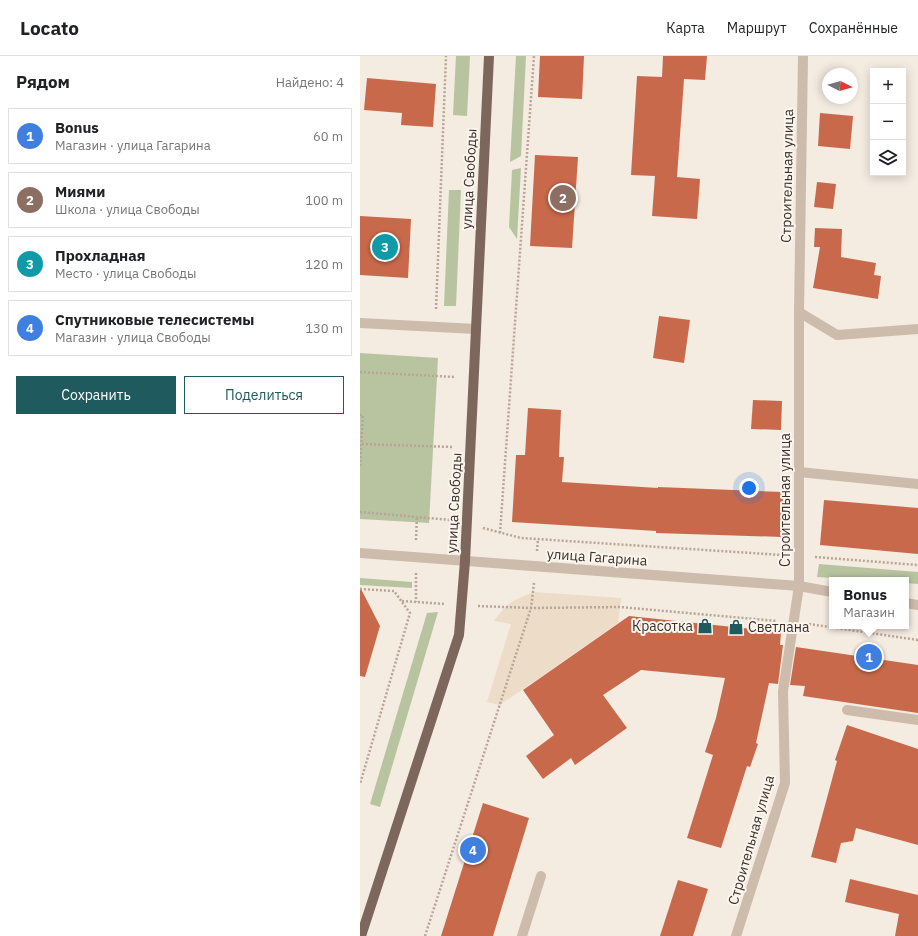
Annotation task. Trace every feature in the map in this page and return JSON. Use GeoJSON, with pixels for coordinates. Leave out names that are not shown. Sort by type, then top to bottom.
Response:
{"type":"FeatureCollection","features":[{"type":"Feature","properties":{"kind":"main road","name":"улица Свободы"},"geometry":{"type":"LineString","coordinates":[[361,936],[459,635],[467,525],[489,56]]}},
{"type":"Feature","properties":{"kind":"street","name":"Строительная улица"},"geometry":{"type":"LineString","coordinates":[[736,936],[785,783],[783,691],[799,586],[799,312],[803,56]]}},
{"type":"Feature","properties":{"kind":"street"},"geometry":{"type":"LineString","coordinates":[[799,312],[837,335],[918,328]]}},
{"type":"Feature","properties":{"kind":"street"},"geometry":{"type":"LineString","coordinates":[[360,323],[476,329]]}},
{"type":"Feature","properties":{"kind":"street"},"geometry":{"type":"LineString","coordinates":[[799,472],[918,484]]}},
{"type":"Feature","properties":{"kind":"street","name":"улица Гагарина"},"geometry":{"type":"LineString","coordinates":[[360,553],[799,586],[829,591]]}},
{"type":"Feature","properties":{"kind":"street"},"geometry":{"type":"LineString","coordinates":[[847,710],[918,720]]}},
{"type":"Feature","properties":{"kind":"street"},"geometry":{"type":"LineString","coordinates":[[522,936],[542,876]]}},
{"type":"Feature","properties":{"kind":"path"},"geometry":{"type":"LineString","coordinates":[[446,56],[436,310],[458,328]]}},
{"type":"Feature","properties":{"kind":"path"},"geometry":{"type":"LineString","coordinates":[[500,533],[534,56]]}},
{"type":"Feature","properties":{"kind":"path"},"geometry":{"type":"LineString","coordinates":[[360,372],[456,377],[456,370]]}},
{"type":"Feature","properties":{"kind":"path"},"geometry":{"type":"LineString","coordinates":[[360,415],[363,415],[360,467]]}},
{"type":"Feature","properties":{"kind":"path"},"geometry":{"type":"LineString","coordinates":[[362,444],[452,447],[452,440]]}},
{"type":"Feature","properties":{"kind":"path"},"geometry":{"type":"LineString","coordinates":[[360,512],[448,519],[521,538],[918,565]]}},
{"type":"Feature","properties":{"kind":"path"},"geometry":{"type":"LineString","coordinates":[[360,589],[394,591],[410,613],[360,784]]}},
{"type":"Feature","properties":{"kind":"path"},"geometry":{"type":"LineString","coordinates":[[402,601],[531,608],[620,607],[829,627]]}},
{"type":"Feature","properties":{"kind":"path"},"geometry":{"type":"LineString","coordinates":[[425,936],[531,608]]}},
{"type":"Feature","properties":{"kind":"path"},"geometry":{"type":"LineString","coordinates":[[842,629],[918,640]]}},
{"type":"Feature","properties":{"kind":"green space"},"geometry":{"type":"Polygon","coordinates":[[[456,56],[470,56],[467,116],[453,115],[456,56]]]}},
{"type":"Feature","properties":{"kind":"green space"},"geometry":{"type":"Polygon","coordinates":[[[516,56],[526,56],[521,156],[510,162],[516,56]]]}},
{"type":"Feature","properties":{"kind":"green space"},"geometry":{"type":"Polygon","coordinates":[[[521,168],[517,239],[509,227],[512,170],[521,168]]]}},
{"type":"Feature","properties":{"kind":"green space"},"geometry":{"type":"Polygon","coordinates":[[[449,190],[461,190],[456,306],[444,306],[449,190]]]}},
{"type":"Feature","properties":{"kind":"green space"},"geometry":{"type":"Polygon","coordinates":[[[360,353],[438,358],[429,523],[360,519],[360,353]]]}},
{"type":"Feature","properties":{"kind":"green space"},"geometry":{"type":"Polygon","coordinates":[[[819,564],[918,572],[918,584],[909,583],[909,577],[817,577],[819,564]]]}},
{"type":"Feature","properties":{"kind":"green space"},"geometry":{"type":"Polygon","coordinates":[[[360,578],[412,582],[412,588],[360,585],[360,578]]]}},
{"type":"Feature","properties":{"kind":"green space"},"geometry":{"type":"Polygon","coordinates":[[[438,612],[380,807],[370,804],[427,613],[438,612]]]}},
{"type":"Feature","properties":{"kind":"shaded area"},"geometry":{"type":"Polygon","coordinates":[[[533,592],[621,598],[618,623],[500,705],[487,702],[511,624],[494,621],[505,607],[513,601],[533,592]]]}},
{"type":"Feature","properties":{"kind":"building"},"geometry":{"type":"Polygon","coordinates":[[[540,56],[584,56],[582,99],[538,97],[540,56]]]}},
{"type":"Feature","properties":{"kind":"building"},"geometry":{"type":"Polygon","coordinates":[[[663,56],[707,56],[705,80],[684,79],[677,177],[700,179],[697,219],[652,216],[655,176],[631,175],[637,76],[662,77],[663,56]]]}},
{"type":"Feature","properties":{"kind":"building"},"geometry":{"type":"Polygon","coordinates":[[[367,78],[436,84],[433,127],[401,125],[402,113],[364,110],[367,78]]]}},
{"type":"Feature","properties":{"kind":"building"},"geometry":{"type":"Polygon","coordinates":[[[820,113],[853,116],[850,149],[818,146],[820,113]]]}},
{"type":"Feature","properties":{"kind":"building"},"geometry":{"type":"Polygon","coordinates":[[[535,155],[578,157],[572,248],[530,246],[535,155]]]}},
{"type":"Feature","properties":{"kind":"building"},"geometry":{"type":"Polygon","coordinates":[[[817,182],[836,184],[833,209],[814,207],[817,182]]]}},
{"type":"Feature","properties":{"kind":"building"},"geometry":{"type":"Polygon","coordinates":[[[360,216],[411,219],[408,278],[360,275],[360,216]]]}},
{"type":"Feature","properties":{"kind":"building"},"geometry":{"type":"Polygon","coordinates":[[[815,228],[842,229],[841,257],[876,263],[874,275],[881,276],[878,299],[813,288],[820,247],[814,247],[815,228]]]}},
{"type":"Feature","properties":{"kind":"building"},"geometry":{"type":"Polygon","coordinates":[[[659,316],[690,320],[684,363],[653,358],[659,316]]]}},
{"type":"Feature","properties":{"kind":"building"},"geometry":{"type":"Polygon","coordinates":[[[753,400],[782,401],[781,430],[751,429],[753,400]]]}},
{"type":"Feature","properties":{"kind":"building"},"geometry":{"type":"Polygon","coordinates":[[[528,408],[561,410],[559,457],[564,457],[562,482],[658,488],[783,492],[782,537],[656,533],[656,531],[512,522],[516,455],[525,455],[528,408]]]}},
{"type":"Feature","properties":{"kind":"building"},"geometry":{"type":"Polygon","coordinates":[[[824,500],[918,508],[918,554],[820,545],[824,500]]]}},
{"type":"Feature","properties":{"kind":"building"},"geometry":{"type":"Polygon","coordinates":[[[360,587],[380,626],[365,677],[360,676],[360,587]]]}},
{"type":"Feature","properties":{"kind":"building"},"geometry":{"type":"Polygon","coordinates":[[[629,616],[781,632],[780,645],[783,645],[778,684],[769,683],[756,743],[758,744],[750,767],[747,766],[721,848],[687,838],[713,755],[705,752],[716,718],[725,678],[641,670],[603,695],[627,728],[575,765],[571,758],[543,779],[526,756],[554,735],[523,690],[629,616]]]}},
{"type":"Feature","properties":{"kind":"building"},"geometry":{"type":"Polygon","coordinates":[[[796,647],[918,665],[918,713],[803,696],[805,686],[790,685],[796,647]]]}},
{"type":"Feature","properties":{"kind":"building"},"geometry":{"type":"Polygon","coordinates":[[[847,725],[918,749],[918,845],[856,828],[853,841],[841,843],[836,863],[811,857],[837,761],[835,760],[847,725]]]}},
{"type":"Feature","properties":{"kind":"building"},"geometry":{"type":"Polygon","coordinates":[[[483,803],[529,818],[493,936],[441,936],[483,803]]]}},
{"type":"Feature","properties":{"kind":"building"},"geometry":{"type":"Polygon","coordinates":[[[850,879],[918,895],[918,936],[895,936],[899,914],[845,902],[850,879]]]}},
{"type":"Feature","properties":{"kind":"building"},"geometry":{"type":"Polygon","coordinates":[[[678,880],[708,889],[693,936],[660,936],[678,880]]]}},
{"type":"Feature","properties":{"kind":"place","name":"Миями"},"geometry":{"type":"Point","coordinates":[563,198]}},
{"type":"Feature","properties":{"kind":"place","name":"Прохладная"},"geometry":{"type":"Point","coordinates":[385,247]}},
{"type":"Feature","properties":{"kind":"place","name":"Красотка"},"geometry":{"type":"Point","coordinates":[705,626]}},
{"type":"Feature","properties":{"kind":"place","name":"Светлана"},"geometry":{"type":"Point","coordinates":[736,627]}},
{"type":"Feature","properties":{"kind":"place","name":"Bonus"},"geometry":{"type":"Point","coordinates":[869,657]}},
{"type":"Feature","properties":{"kind":"place","name":"Спутниковые телесистемы"},"geometry":{"type":"Point","coordinates":[473,850]}}]}
